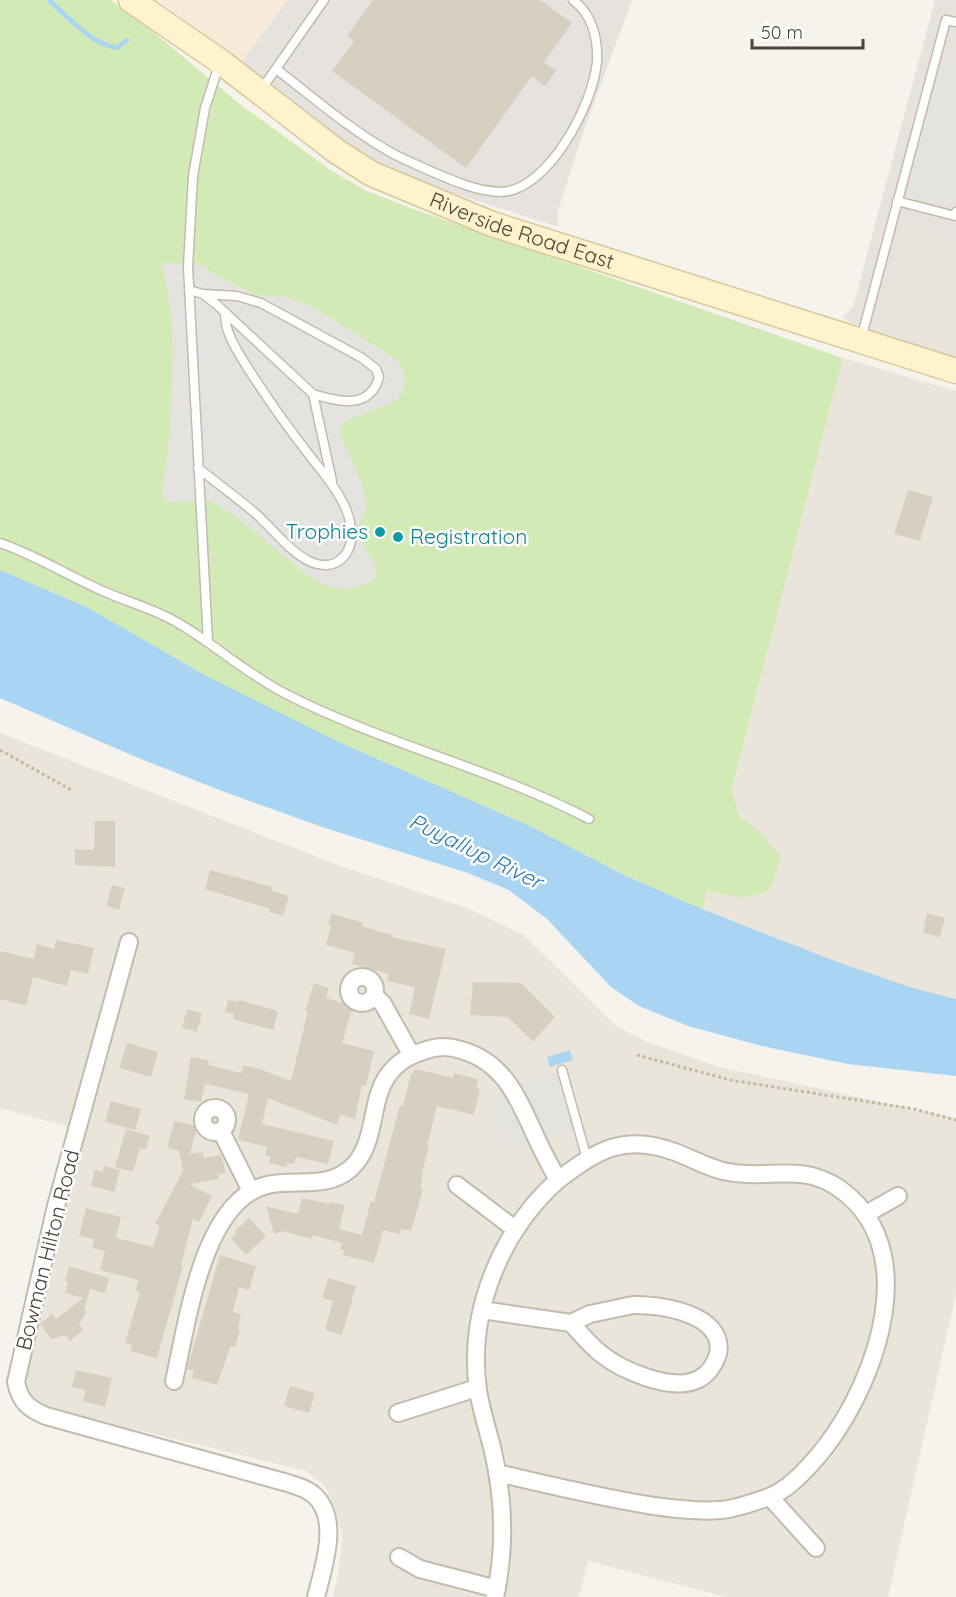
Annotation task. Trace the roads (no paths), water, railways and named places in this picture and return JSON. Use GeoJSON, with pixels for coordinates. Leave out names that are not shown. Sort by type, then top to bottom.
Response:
{"type":"FeatureCollection","features":[{"type":"Feature","properties":{"kind":"street","name":"Riverside Road East"},"geometry":{"type":"LineString","coordinates":[[131,0],[220,62],[327,144],[363,168],[426,198],[492,224],[956,371]]}},
{"type":"Feature","properties":{"kind":"street","name":"Bowman Hilton Road"},"geometry":{"type":"LineString","coordinates":[[129,942],[56,1206],[16,1382],[17,1390],[26,1406],[46,1416],[284,1482],[315,1496],[327,1517],[328,1533],[316,1597]]}},
{"type":"Feature","properties":{"kind":"street"},"geometry":{"type":"LineString","coordinates":[[374,995],[383,1004],[411,1054]]}},
{"type":"Feature","properties":{"kind":"street"},"geometry":{"type":"LineString","coordinates":[[174,1381],[206,1252],[222,1220],[236,1202],[251,1191],[277,1183],[328,1181],[349,1169],[364,1152],[379,1093],[387,1077],[411,1054],[435,1047],[454,1048],[478,1056],[495,1067],[506,1078],[522,1104],[558,1180]]}},
{"type":"Feature","properties":{"kind":"street"},"geometry":{"type":"LineString","coordinates":[[221,1131],[251,1191]]}},
{"type":"Feature","properties":{"kind":"street"},"geometry":{"type":"LineString","coordinates":[[399,1557],[420,1569],[496,1593],[502,1563],[503,1542],[497,1473],[477,1388],[477,1340],[482,1310],[498,1261],[515,1229],[530,1208],[558,1180],[604,1149],[628,1144],[654,1145],[721,1171],[749,1176],[805,1173],[823,1179],[838,1188],[866,1214],[879,1241],[886,1286],[878,1345],[856,1400],[839,1429],[806,1470],[770,1497],[721,1510],[676,1509],[626,1502],[497,1473]]}},
{"type":"Feature","properties":{"kind":"street"},"geometry":{"type":"LineString","coordinates":[[457,1185],[515,1229]]}},
{"type":"Feature","properties":{"kind":"street"},"geometry":{"type":"LineString","coordinates":[[866,1214],[898,1196]]}},
{"type":"Feature","properties":{"kind":"street"},"geometry":{"type":"LineString","coordinates":[[482,1310],[571,1323],[590,1314],[617,1307],[644,1304],[668,1308],[690,1315],[707,1324],[714,1331],[718,1352],[709,1372],[699,1379],[689,1383],[662,1381],[617,1365],[590,1344],[571,1323]]}},
{"type":"Feature","properties":{"kind":"street"},"geometry":{"type":"LineString","coordinates":[[399,1413],[477,1388]]}},
{"type":"Feature","properties":{"kind":"street"},"geometry":{"type":"LineString","coordinates":[[770,1497],[816,1548]]}},
{"type":"Feature","properties":{"kind":"lane"},"geometry":{"type":"LineString","coordinates":[[259,93],[324,0]]}},
{"type":"Feature","properties":{"kind":"lane"},"geometry":{"type":"LineString","coordinates":[[276,69],[390,152],[477,189],[500,192],[516,190],[530,182],[567,139],[585,105],[593,81],[597,60],[595,36],[589,17],[573,0]]}},
{"type":"Feature","properties":{"kind":"lane"},"geometry":{"type":"LineString","coordinates":[[861,340],[946,20],[956,22]]}},
{"type":"Feature","properties":{"kind":"lane"},"geometry":{"type":"LineString","coordinates":[[208,642],[188,267],[193,176],[205,108],[220,62]]}},
{"type":"Feature","properties":{"kind":"lane"},"geometry":{"type":"LineString","coordinates":[[897,201],[955,216],[956,212]]}},
{"type":"Feature","properties":{"kind":"lane"},"geometry":{"type":"LineString","coordinates":[[189,290],[261,303],[370,363],[376,369],[379,377],[374,391],[363,398],[340,401],[313,394],[203,294]]}},
{"type":"Feature","properties":{"kind":"lane"},"geometry":{"type":"LineString","coordinates":[[198,468],[307,560],[321,565],[332,565],[341,561],[349,550],[350,521],[343,501],[280,417],[243,360],[229,334],[225,312]]}},
{"type":"Feature","properties":{"kind":"lane"},"geometry":{"type":"LineString","coordinates":[[313,394],[333,485]]}},
{"type":"Feature","properties":{"kind":"lane"},"geometry":{"type":"LineString","coordinates":[[0,543],[103,591],[176,621],[250,674],[284,693],[346,720],[538,794],[590,819]]}},
{"type":"Feature","properties":{"kind":"lane"},"geometry":{"type":"LineString","coordinates":[[562,1070],[587,1159]]}},
{"type":"Feature","properties":{"kind":"water","name":"Puyallup River"},"geometry":{"type":"Polygon","coordinates":[[[0,570],[87,607],[203,674],[339,742],[530,826],[624,875],[702,909],[843,964],[913,988],[956,999],[956,1076],[848,1064],[762,1046],[688,1026],[639,1006],[611,987],[547,919],[509,890],[468,873],[322,827],[222,791],[136,757],[0,698],[0,570]]]}},
{"type":"Feature","properties":{"kind":"water"},"geometry":{"type":"Polygon","coordinates":[[[570,1050],[573,1060],[550,1067],[547,1057],[570,1050]]]}},
{"type":"Feature","properties":{"kind":"waterway"},"geometry":{"type":"LineString","coordinates":[[49,0],[80,29],[98,41],[117,48],[127,40]]}},
{"type":"Feature","properties":{"kind":"place","name":"Trophies"},"geometry":{"type":"Point","coordinates":[380,532]}},
{"type":"Feature","properties":{"kind":"place","name":"Registration"},"geometry":{"type":"Point","coordinates":[398,537]}}]}
